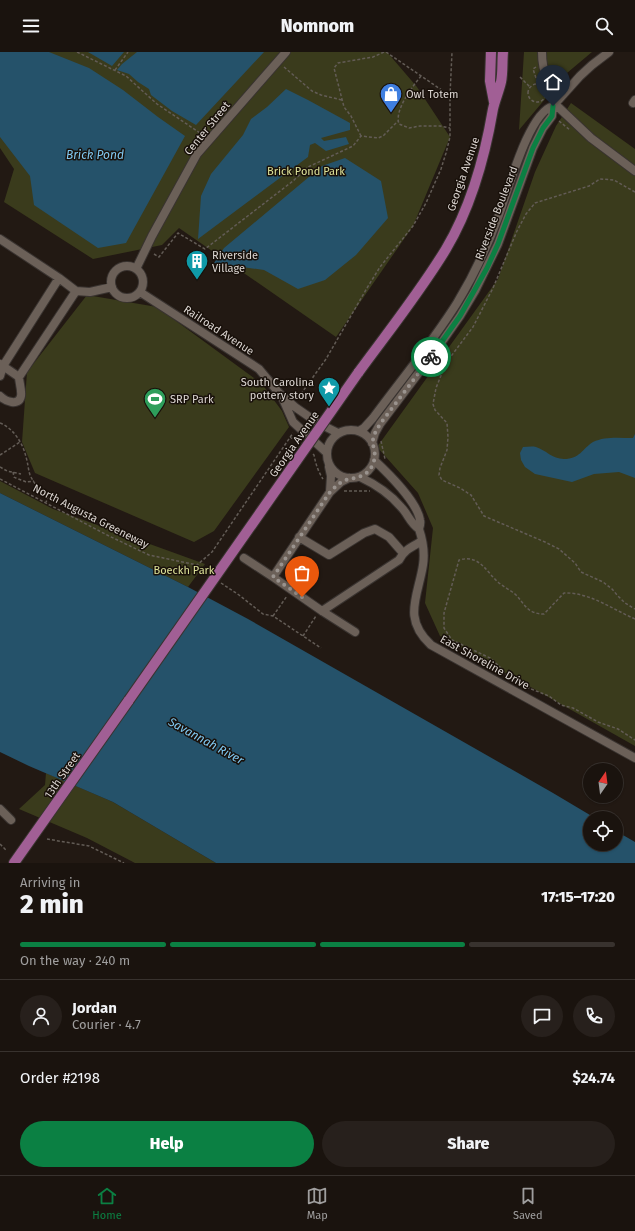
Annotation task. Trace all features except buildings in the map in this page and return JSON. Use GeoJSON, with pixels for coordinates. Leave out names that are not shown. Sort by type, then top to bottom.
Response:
{"type":"FeatureCollection","features":[{"type":"Feature","properties":{"kind":"main road","name":"Georgia Avenue"},"geometry":{"type":"LineString","coordinates":[[491,52],[490,81],[494,104]]}},
{"type":"Feature","properties":{"kind":"main road","name":"Georgia Avenue"},"geometry":{"type":"LineString","coordinates":[[129,700],[358,373],[428,277],[446,248],[461,218],[481,166],[494,104],[501,81],[503,52]]}},
{"type":"Feature","properties":{"kind":"main road","name":"13th Street"},"geometry":{"type":"LineString","coordinates":[[14,863],[129,700]]}},
{"type":"Feature","properties":{"kind":"street","name":"Center Street"},"geometry":{"type":"LineString","coordinates":[[136,269],[152,236],[197,154],[286,52]]}},
{"type":"Feature","properties":{"kind":"street"},"geometry":{"type":"LineString","coordinates":[[542,52],[542,64],[546,76],[558,86],[569,87]]}},
{"type":"Feature","properties":{"kind":"street","name":"Riverside Boulevard"},"geometry":{"type":"LineString","coordinates":[[359,431],[364,428],[373,418],[442,326],[474,273],[499,216],[513,173],[526,141],[537,120],[549,107],[554,105],[569,87],[592,65],[609,52]]}},
{"type":"Feature","properties":{"kind":"street"},"geometry":{"type":"LineString","coordinates":[[554,105],[591,138],[635,171]]}},
{"type":"Feature","properties":{"kind":"street","name":"Riverside Boulevard"},"geometry":{"type":"LineString","coordinates":[[372,443],[380,424],[439,346],[475,291],[498,244],[533,148],[543,128],[552,116],[554,105]]}},
{"type":"Feature","properties":{"kind":"street"},"geometry":{"type":"LineString","coordinates":[[0,239],[76,291],[90,292],[112,287]]}},
{"type":"Feature","properties":{"kind":"street"},"geometry":{"type":"LineString","coordinates":[[126,266],[136,269],[140,272],[143,282],[140,292],[131,298],[120,297],[116,294],[112,287],[113,274],[121,267],[126,266]]}},
{"type":"Feature","properties":{"kind":"street"},"geometry":{"type":"LineString","coordinates":[[0,376],[2,365],[59,278]]}},
{"type":"Feature","properties":{"kind":"street"},"geometry":{"type":"LineString","coordinates":[[18,377],[76,291]]}},
{"type":"Feature","properties":{"kind":"street","name":"Railroad Avenue"},"geometry":{"type":"LineString","coordinates":[[140,292],[259,369],[279,393],[295,407],[318,423],[338,433]]}},
{"type":"Feature","properties":{"kind":"street"},"geometry":{"type":"LineString","coordinates":[[0,396],[13,402],[18,401],[22,395],[18,377],[2,365]]}},
{"type":"Feature","properties":{"kind":"street","name":"Railroad Avenue"},"geometry":{"type":"LineString","coordinates":[[279,393],[293,422],[326,452]]}},
{"type":"Feature","properties":{"kind":"street"},"geometry":{"type":"LineString","coordinates":[[330,492],[331,476],[326,452],[330,441],[338,433],[348,430],[359,431],[370,439],[372,443],[374,448],[374,460],[371,468],[360,477]]}},
{"type":"Feature","properties":{"kind":"street"},"geometry":{"type":"LineString","coordinates":[[329,466],[338,475],[349,478],[360,477],[372,483],[400,505],[407,514],[412,525],[419,529],[421,521],[412,502],[401,488],[374,460]]}},
{"type":"Feature","properties":{"kind":"street"},"geometry":{"type":"LineString","coordinates":[[273,577],[330,492],[341,482],[349,478]]}},
{"type":"Feature","properties":{"kind":"street"},"geometry":{"type":"LineString","coordinates":[[299,537],[329,555],[364,533],[375,529],[389,537],[403,553]]}},
{"type":"Feature","properties":{"kind":"street","name":"East Shoreline Drive"},"geometry":{"type":"LineString","coordinates":[[419,529],[424,556],[415,599],[414,614],[418,628],[426,640],[431,645],[474,670],[635,758]]}},
{"type":"Feature","properties":{"kind":"street"},"geometry":{"type":"LineString","coordinates":[[319,613],[399,560],[403,553],[422,541]]}},
{"type":"Feature","properties":{"kind":"street"},"geometry":{"type":"LineString","coordinates":[[244,558],[273,577],[319,613],[355,632]]}},
{"type":"Feature","properties":{"kind":"street"},"geometry":{"type":"LineString","coordinates":[[0,809],[11,820]]}},
{"type":"Feature","properties":{"kind":"path"},"geometry":{"type":"LineString","coordinates":[[77,52],[126,76],[157,104],[206,137]]}},
{"type":"Feature","properties":{"kind":"path"},"geometry":{"type":"LineString","coordinates":[[115,70],[128,52]]}},
{"type":"Feature","properties":{"kind":"path"},"geometry":{"type":"LineString","coordinates":[[361,136],[351,116],[344,107],[334,68],[338,63],[373,57],[385,52],[450,95]]}},
{"type":"Feature","properties":{"kind":"path"},"geometry":{"type":"LineString","coordinates":[[298,398],[326,359],[366,288],[380,267],[413,226],[426,203],[441,169],[450,137],[452,52]]}},
{"type":"Feature","properties":{"kind":"path"},"geometry":{"type":"LineString","coordinates":[[284,67],[312,91],[321,95],[342,100]]}},
{"type":"Feature","properties":{"kind":"path"},"geometry":{"type":"LineString","coordinates":[[533,69],[538,84]]}},
{"type":"Feature","properties":{"kind":"path"},"geometry":{"type":"LineString","coordinates":[[361,136],[378,138],[383,136],[398,121],[402,105],[421,76]]}},
{"type":"Feature","properties":{"kind":"path"},"geometry":{"type":"LineString","coordinates":[[520,77],[530,87]]}},
{"type":"Feature","properties":{"kind":"path"},"geometry":{"type":"LineString","coordinates":[[535,84],[544,87],[546,94],[544,98],[539,101],[533,101],[530,98],[528,91],[530,87],[535,84]]}},
{"type":"Feature","properties":{"kind":"path"},"geometry":{"type":"LineString","coordinates":[[395,124],[409,128],[420,126],[440,126],[450,128]]}},
{"type":"Feature","properties":{"kind":"path"},"geometry":{"type":"LineString","coordinates":[[154,254],[159,257],[178,233],[205,249],[308,167],[353,146],[361,136]]}},
{"type":"Feature","properties":{"kind":"path"},"geometry":{"type":"LineString","coordinates":[[635,192],[614,180],[600,179],[588,186],[535,203],[526,214],[493,288],[473,327],[446,364],[436,388],[433,404],[435,410],[447,423],[447,450],[439,475],[442,480],[471,495],[484,516],[558,549],[575,563],[581,572],[607,585],[625,603],[635,609]]}},
{"type":"Feature","properties":{"kind":"path"},"geometry":{"type":"LineString","coordinates":[[0,423],[10,429],[20,442],[25,453],[29,471],[34,481],[48,498],[46,502]]}},
{"type":"Feature","properties":{"kind":"path"},"geometry":{"type":"LineString","coordinates":[[211,576],[197,565],[212,552],[298,426]]}},
{"type":"Feature","properties":{"kind":"path"},"geometry":{"type":"LineString","coordinates":[[380,438],[386,461]]}},
{"type":"Feature","properties":{"kind":"path"},"geometry":{"type":"LineString","coordinates":[[0,455],[20,442]]}},
{"type":"Feature","properties":{"kind":"path"},"geometry":{"type":"LineString","coordinates":[[0,467],[7,471],[21,474]]}},
{"type":"Feature","properties":{"kind":"path"},"geometry":{"type":"LineString","coordinates":[[13,472],[14,477],[17,479],[27,482],[34,481]]}},
{"type":"Feature","properties":{"kind":"path","name":"North Augusta Greeneway"},"geometry":{"type":"LineString","coordinates":[[0,478],[109,536],[149,555],[197,565]]}},
{"type":"Feature","properties":{"kind":"path"},"geometry":{"type":"LineString","coordinates":[[635,619],[584,595],[573,593],[564,593],[544,614],[531,612],[514,593],[498,582],[487,569],[475,560],[466,558],[459,560],[444,613],[444,628],[452,640],[490,658],[505,674],[521,685],[549,696],[561,705],[573,708],[598,722],[618,729],[635,740]]}},
{"type":"Feature","properties":{"kind":"path"},"geometry":{"type":"LineString","coordinates":[[216,580],[239,595],[263,614],[273,616],[321,648]]}},
{"type":"Feature","properties":{"kind":"path"},"geometry":{"type":"LineString","coordinates":[[273,616],[288,595]]}},
{"type":"Feature","properties":{"kind":"path"},"geometry":{"type":"LineString","coordinates":[[303,636],[319,613]]}},
{"type":"Feature","properties":{"kind":"path"},"geometry":{"type":"LineString","coordinates":[[47,839],[89,846],[124,863]]}},
{"type":"Feature","properties":{"kind":"path"},"geometry":{"type":"LineString","coordinates":[[0,844],[7,851]]}},
{"type":"Feature","properties":{"kind":"green space","name":"Brick Pond Park"},"geometry":{"type":"Polygon","coordinates":[[[0,52],[387,52],[417,87],[450,137],[413,226],[336,337],[179,228],[162,245],[93,259],[4,202],[14,169],[0,148],[0,52]]]}},
{"type":"Feature","properties":{"kind":"green space"},"geometry":{"type":"Polygon","coordinates":[[[524,52],[592,52],[567,73],[519,130],[524,52]]]}},
{"type":"Feature","properties":{"kind":"green space"},"geometry":{"type":"Polygon","coordinates":[[[571,103],[635,149],[635,746],[440,636],[425,603],[433,528],[418,493],[377,447],[498,279],[535,172],[556,126],[571,103]]]}},
{"type":"Feature","properties":{"kind":"green space","name":"SRP Park"},"geometry":{"type":"Polygon","coordinates":[[[87,295],[157,307],[262,384],[282,411],[289,427],[214,531],[194,542],[35,473],[22,442],[27,372],[87,295]]]}},
{"type":"Feature","properties":{"kind":"green space","name":"Boeckh Park"},"geometry":{"type":"Polygon","coordinates":[[[0,481],[53,509],[205,564],[188,587],[0,493],[0,481]]]}},
{"type":"Feature","properties":{"kind":"green space"},"geometry":{"type":"Polygon","coordinates":[[[46,773],[113,802],[216,863],[135,863],[87,838],[19,809],[45,785],[46,773]]]}},
{"type":"Feature","properties":{"kind":"water","name":"Brick Pond"},"geometry":{"type":"Polygon","coordinates":[[[0,52],[49,52],[89,68],[123,90],[185,136],[126,243],[98,248],[34,205],[30,176],[0,137],[0,52]]]}},
{"type":"Feature","properties":{"kind":"water"},"geometry":{"type":"Polygon","coordinates":[[[88,52],[124,52],[112,66],[88,52]]]}},
{"type":"Feature","properties":{"kind":"water"},"geometry":{"type":"Polygon","coordinates":[[[137,52],[264,52],[196,125],[172,111],[151,95],[149,89],[129,74],[117,70],[137,52]]]}},
{"type":"Feature","properties":{"kind":"water"},"geometry":{"type":"Polygon","coordinates":[[[286,89],[350,123],[350,130],[321,138],[324,141],[346,137],[349,144],[326,151],[315,143],[310,145],[308,157],[198,239],[201,196],[211,174],[243,135],[251,119],[267,107],[286,89]]]}},
{"type":"Feature","properties":{"kind":"water"},"geometry":{"type":"Polygon","coordinates":[[[345,158],[381,181],[388,218],[356,255],[325,280],[298,289],[264,270],[214,263],[224,248],[322,166],[345,158]]]}},
{"type":"Feature","properties":{"kind":"water"},"geometry":{"type":"Polygon","coordinates":[[[635,434],[635,478],[619,472],[594,474],[572,482],[535,474],[525,467],[521,460],[520,453],[523,447],[540,448],[556,458],[569,459],[598,440],[633,438],[635,434]]]}},
{"type":"Feature","properties":{"kind":"water","name":"Savannah River"},"geometry":{"type":"Polygon","coordinates":[[[0,493],[188,587],[248,619],[553,793],[583,811],[583,851],[623,851],[623,835],[635,842],[635,863],[216,863],[113,802],[0,752],[0,493]]]}},
{"type":"Feature","properties":{"kind":"way so far"},"geometry":{"type":"LineString","coordinates":[[302,597],[273,577],[330,492],[341,482],[349,478],[360,477],[371,468],[374,460],[374,448],[372,443],[375,433],[380,424],[431,357]]}},
{"type":"Feature","properties":{"kind":"place","name":"Owl Totem"},"geometry":{"type":"Point","coordinates":[391,114]}},
{"type":"Feature","properties":{"kind":"place","name":"Riverside Village"},"geometry":{"type":"Point","coordinates":[197,280]}},
{"type":"Feature","properties":{"kind":"place","name":"South Carolina pottery story"},"geometry":{"type":"Point","coordinates":[329,408]}},
{"type":"Feature","properties":{"kind":"place","name":"SRP Park"},"geometry":{"type":"Point","coordinates":[155,418]}},
{"type":"Feature","properties":{"kind":"route"},"geometry":{"type":"LineString","coordinates":[[431,357],[460,316],[487,268],[511,210],[525,167],[543,128],[552,116],[553,106]]}}]}
